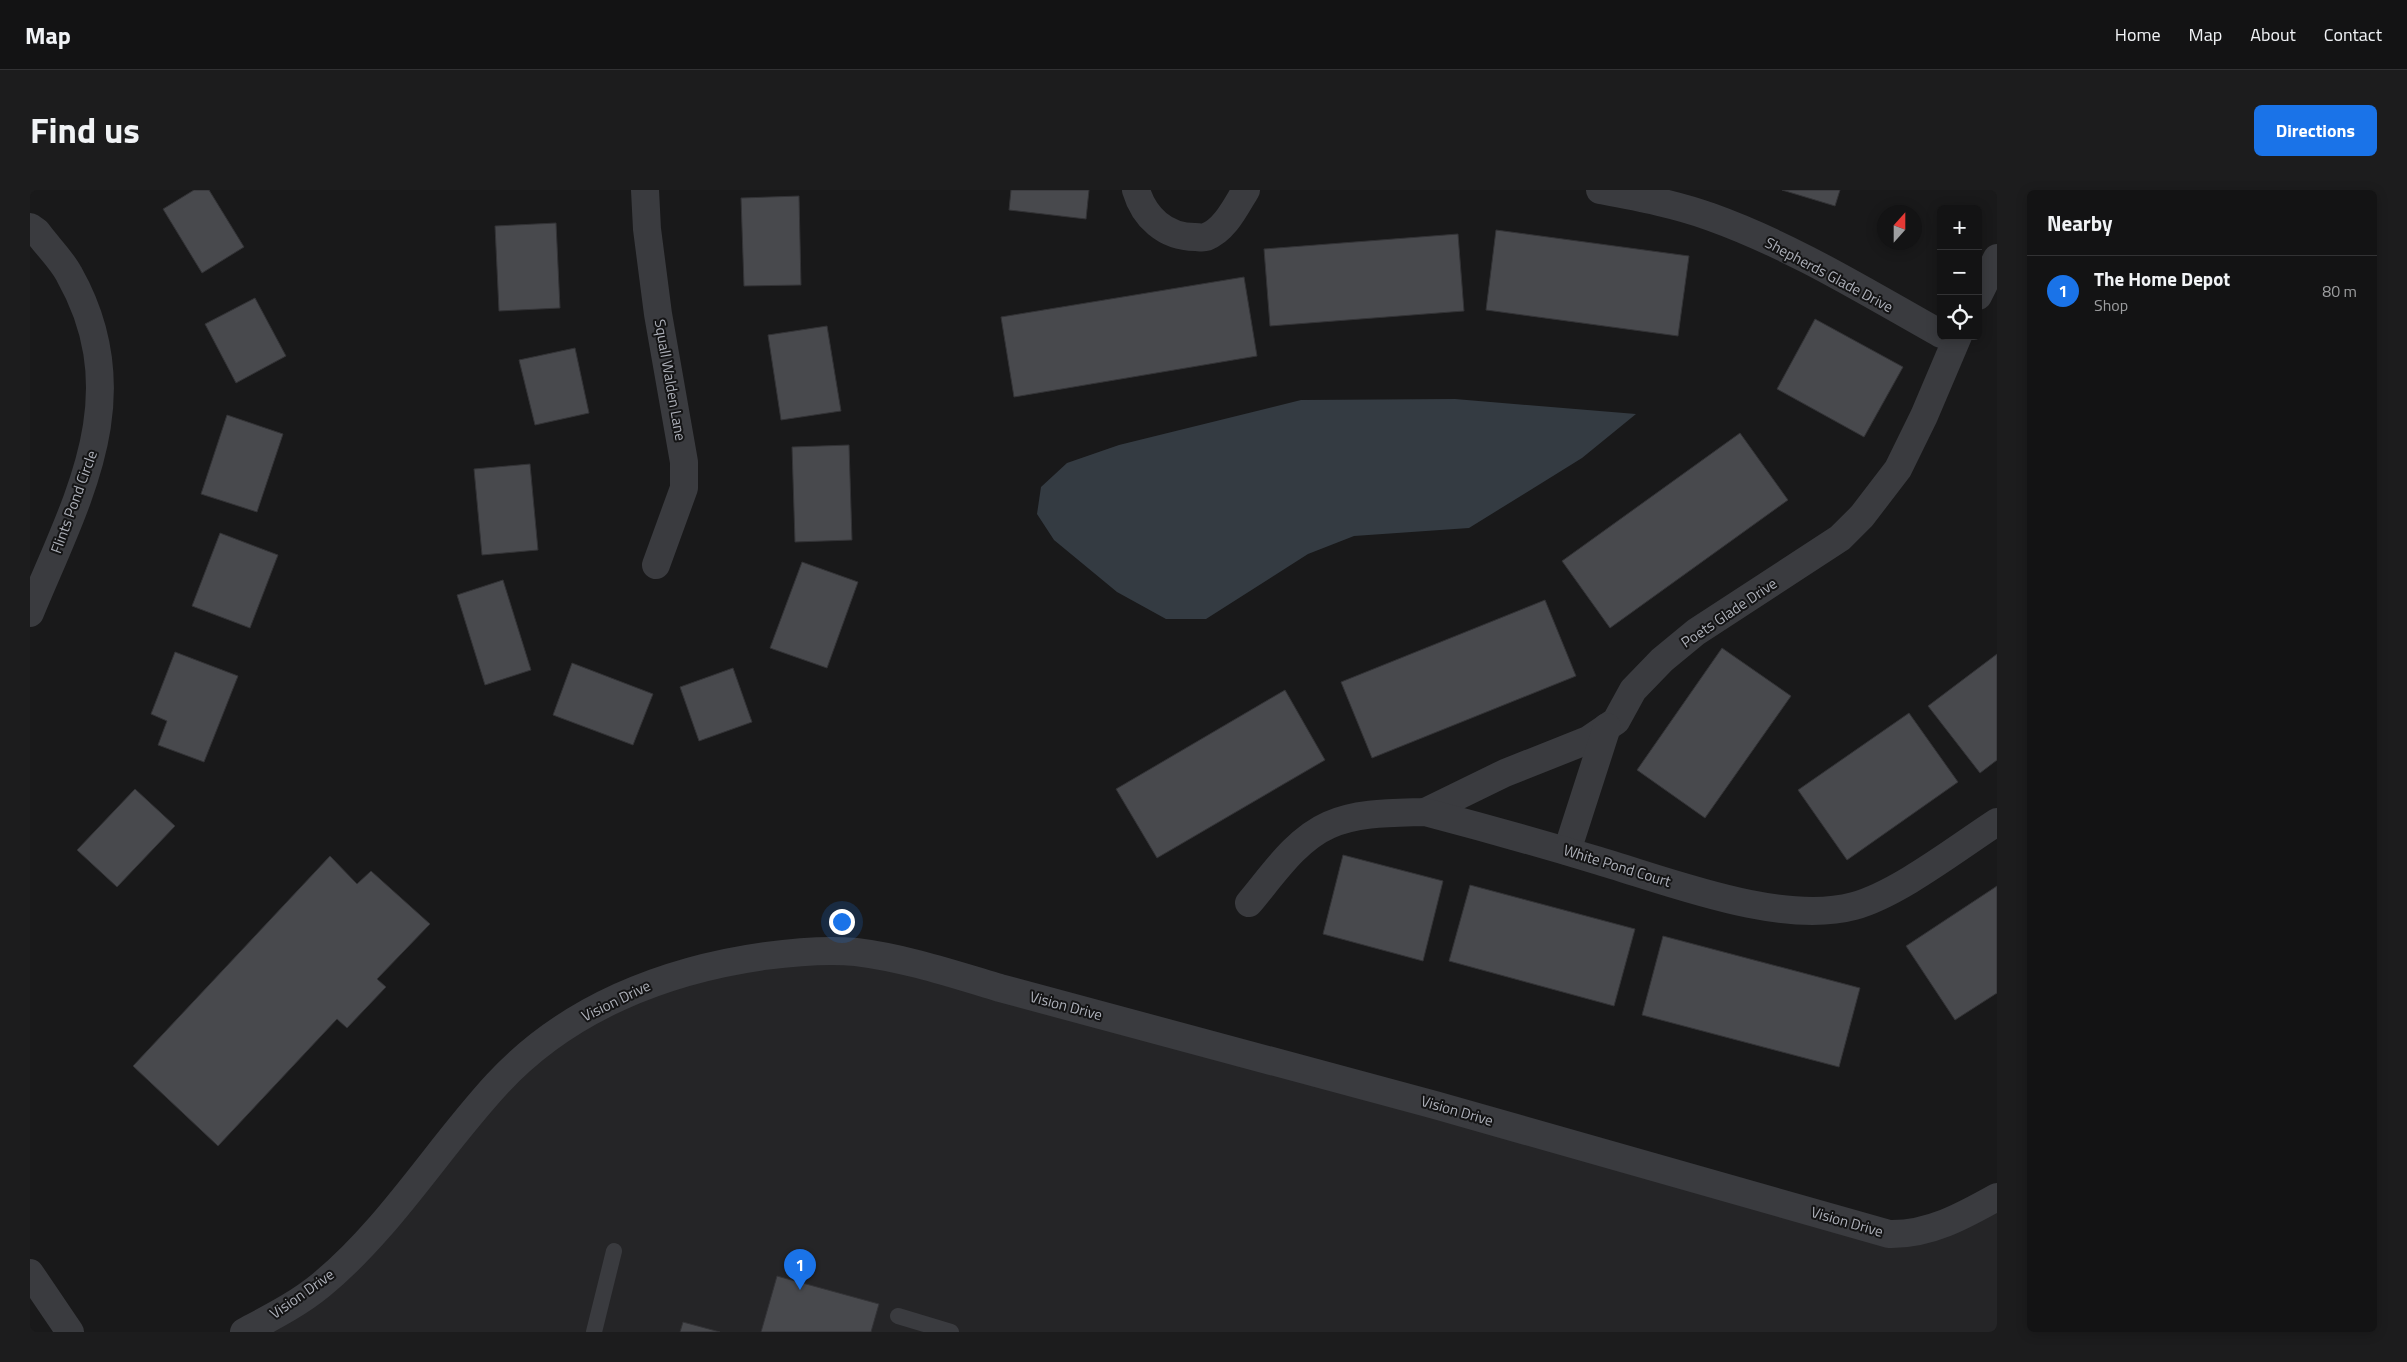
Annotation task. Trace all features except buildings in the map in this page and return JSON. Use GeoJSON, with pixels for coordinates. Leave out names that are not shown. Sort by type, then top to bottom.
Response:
{"type":"FeatureCollection","features":[{"type":"Feature","properties":{"kind":"street","name":"Squall Walden Lane"},"geometry":{"type":"LineString","coordinates":[[646,190],[647,229],[658,314],[684,462],[684,488],[656,565]]}},
{"type":"Feature","properties":{"kind":"street"},"geometry":{"type":"LineString","coordinates":[[1136,190],[1140,205],[1151,220],[1166,230],[1184,237],[1206,237],[1223,224],[1246,190]]}},
{"type":"Feature","properties":{"kind":"street","name":"Shepherds Glade Drive"},"geometry":{"type":"LineString","coordinates":[[1600,190],[1652,200],[1729,225],[1798,255],[1937,330]]}},
{"type":"Feature","properties":{"kind":"street","name":"Flints Pond Circle"},"geometry":{"type":"LineString","coordinates":[[30,227],[69,274],[86,314],[100,373],[101,410],[95,447],[79,495],[30,613]]}},
{"type":"Feature","properties":{"kind":"street"},"geometry":{"type":"LineString","coordinates":[[1978,295],[1997,258]]}},
{"type":"Feature","properties":{"kind":"street","name":"Poets Glade Drive"},"geometry":{"type":"LineString","coordinates":[[1425,812],[1504,773],[1588,740],[1616,720],[1633,690],[1662,660],[1696,632],[1840,538],[1862,516],[1898,469],[1924,416],[1949,340]]}},
{"type":"Feature","properties":{"kind":"street"},"geometry":{"type":"LineString","coordinates":[[1567,851],[1606,727]]}},
{"type":"Feature","properties":{"kind":"street","name":"White Pond Court"},"geometry":{"type":"LineString","coordinates":[[1249,903],[1287,856],[1328,825],[1346,819],[1380,814],[1425,812],[1567,851],[1742,903],[1800,911],[1828,910],[1854,906],[1897,886],[1997,822]]}},
{"type":"Feature","properties":{"kind":"street","name":"Vision Drive"},"geometry":{"type":"LineString","coordinates":[[244,1332],[320,1286],[357,1252],[497,1084],[534,1048],[578,1019],[642,986],[722,962],[816,951],[854,952],[932,967],[1000,988],[1445,1108],[1889,1234],[1909,1235],[1926,1231],[1967,1214],[1997,1197]]}},
{"type":"Feature","properties":{"kind":"street"},"geometry":{"type":"LineString","coordinates":[[30,1273],[70,1332]]}},
{"type":"Feature","properties":{"kind":"lane"},"geometry":{"type":"LineString","coordinates":[[594,1332],[614,1251]]}},
{"type":"Feature","properties":{"kind":"lane"},"geometry":{"type":"LineString","coordinates":[[898,1316],[951,1332]]}},
{"type":"Feature","properties":{"kind":"shaded area"},"geometry":{"type":"Polygon","coordinates":[[[1455,399],[1636,414],[1582,458],[1469,528],[1354,536],[1308,554],[1206,619],[1166,619],[1117,592],[1054,540],[1037,514],[1041,487],[1067,463],[1119,445],[1301,400],[1455,399]]]}},
{"type":"Feature","properties":{"kind":"shaded area"},"geometry":{"type":"Polygon","coordinates":[[[817,951],[1889,1234],[1997,1197],[1997,1332],[244,1332],[320,1286],[497,1084],[642,986],[817,951]]]}},
{"type":"Feature","properties":{"kind":"place","name":"The Home Depot"},"geometry":{"type":"Point","coordinates":[800,1290]}}]}
